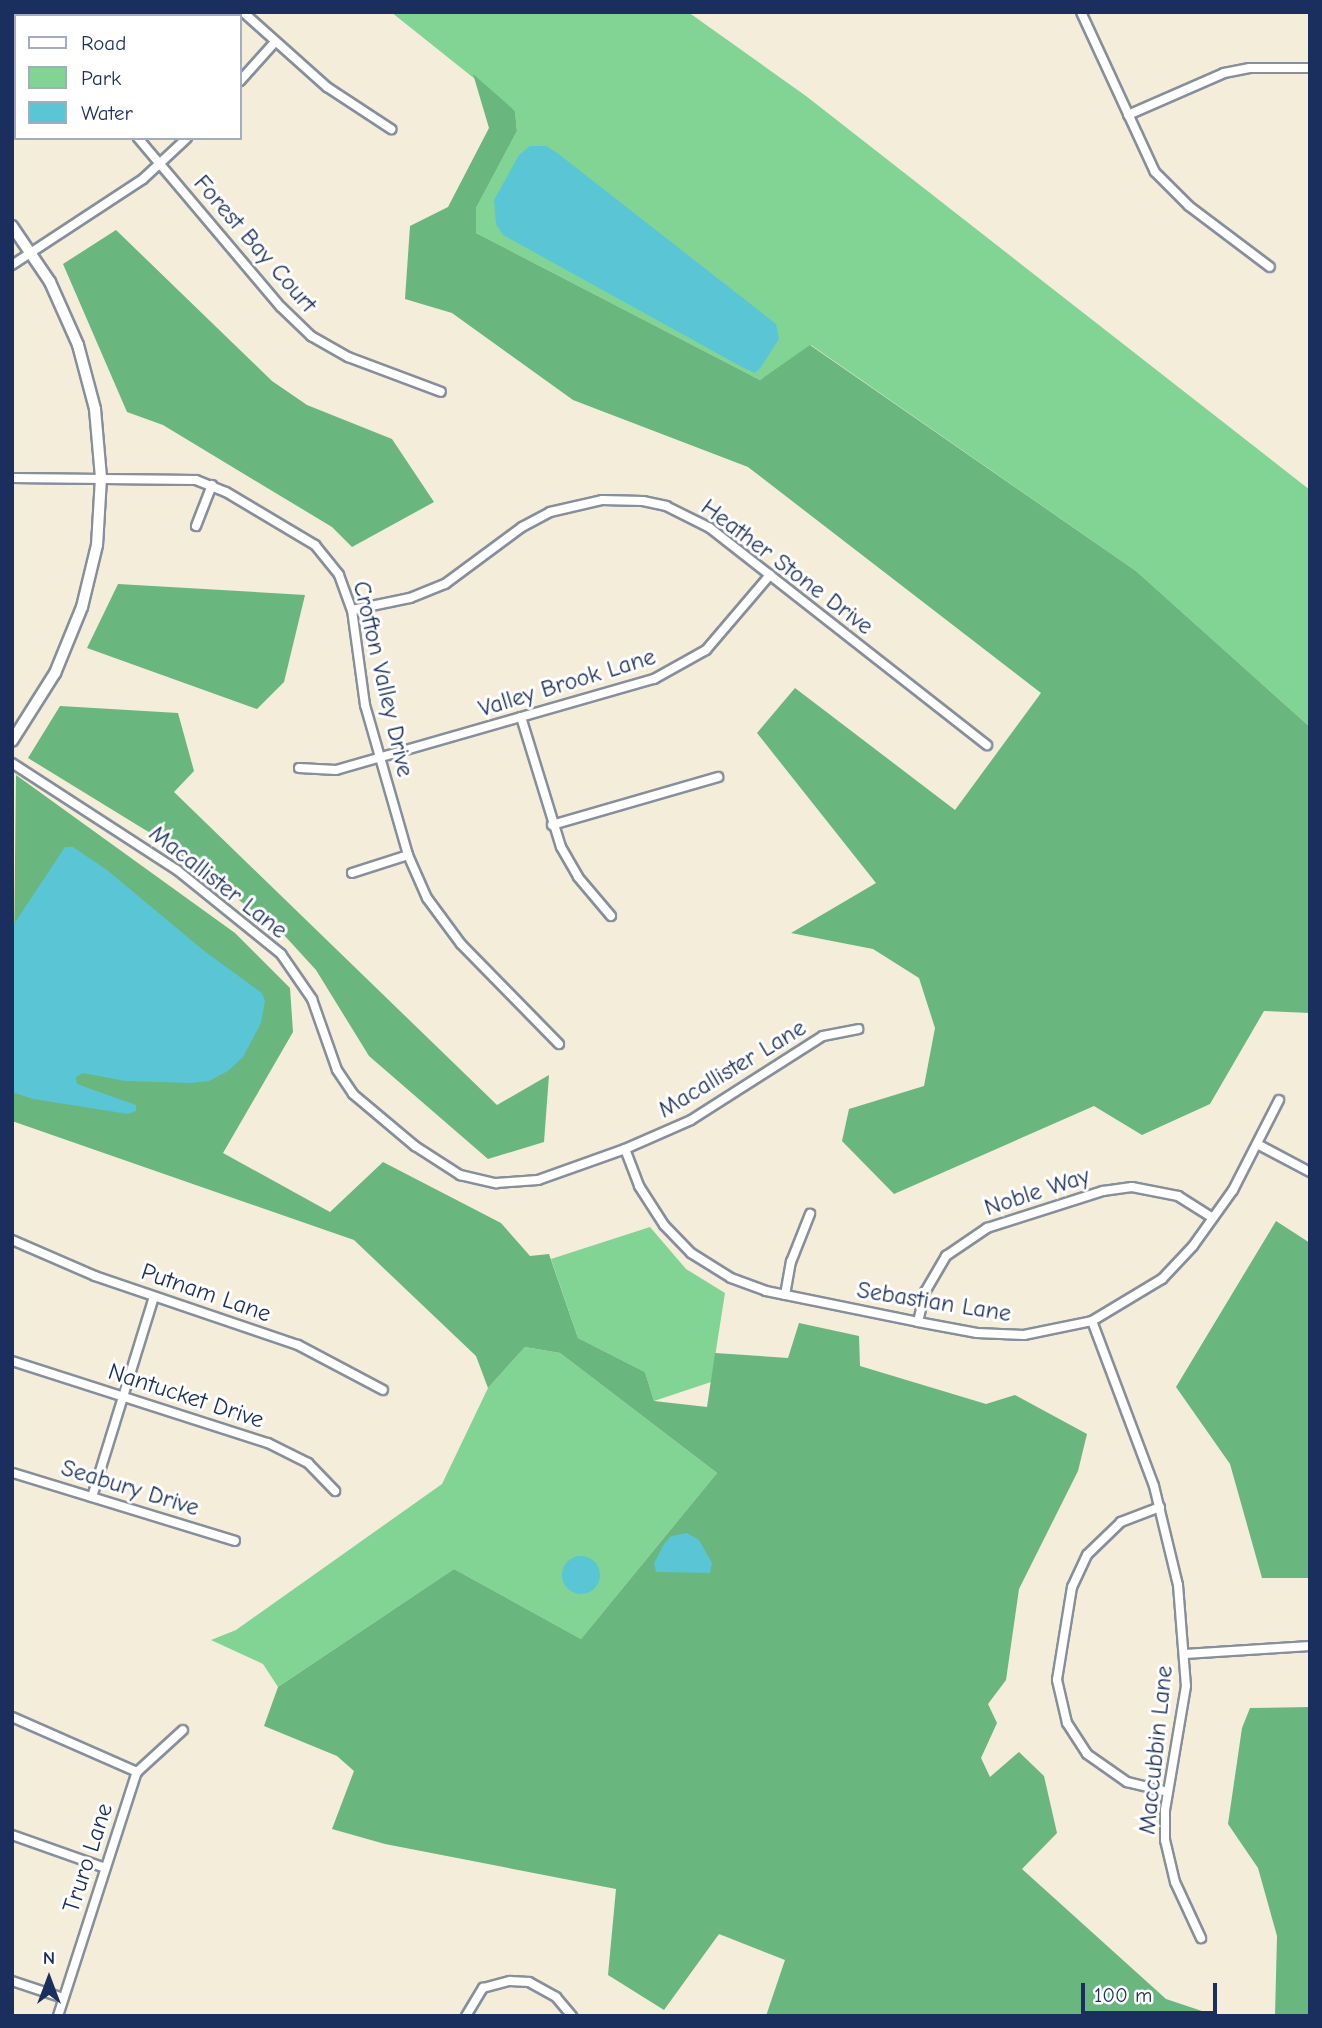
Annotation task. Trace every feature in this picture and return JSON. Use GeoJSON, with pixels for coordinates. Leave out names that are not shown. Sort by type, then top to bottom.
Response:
{"type":"FeatureCollection","features":[{"type":"Feature","properties":{"kind":"street"},"geometry":{"type":"LineString","coordinates":[[243,12],[327,87],[391,128]]}},
{"type":"Feature","properties":{"kind":"street"},"geometry":{"type":"LineString","coordinates":[[1081,12],[1143,149],[1168,188],[1270,267]]}},
{"type":"Feature","properties":{"kind":"street"},"geometry":{"type":"LineString","coordinates":[[242,79],[275,42]]}},
{"type":"Feature","properties":{"kind":"street"},"geometry":{"type":"LineString","coordinates":[[1128,115],[1224,73],[1250,68],[1310,68]]}},
{"type":"Feature","properties":{"kind":"street","name":"Forest Bay Court"},"geometry":{"type":"LineString","coordinates":[[140,140],[281,307],[312,336],[348,357],[441,391]]}},
{"type":"Feature","properties":{"kind":"street"},"geometry":{"type":"LineString","coordinates":[[12,265],[161,165],[185,140]]}},
{"type":"Feature","properties":{"kind":"street"},"geometry":{"type":"LineString","coordinates":[[12,226],[32,252],[64,309],[89,380],[101,478],[97,545],[82,607],[55,673],[12,741]]}},
{"type":"Feature","properties":{"kind":"street","name":"Crofton Valley Drive"},"geometry":{"type":"LineString","coordinates":[[12,478],[185,478],[212,485],[315,545],[339,575],[352,610],[360,686],[408,855],[427,898],[447,928],[559,1044]]}},
{"type":"Feature","properties":{"kind":"street"},"geometry":{"type":"LineString","coordinates":[[196,526],[212,485]]}},
{"type":"Feature","properties":{"kind":"street","name":"Heather Stone Drive"},"geometry":{"type":"LineString","coordinates":[[352,610],[428,591],[466,571],[534,520],[565,507],[602,500],[666,506],[710,528],[988,745]]}},
{"type":"Feature","properties":{"kind":"street","name":"Valley Brook Lane"},"geometry":{"type":"LineString","coordinates":[[299,768],[323,772],[380,758],[654,679],[690,661],[724,634],[770,575]]}},
{"type":"Feature","properties":{"kind":"street"},"geometry":{"type":"LineString","coordinates":[[521,717],[552,825],[578,877],[611,916]]}},
{"type":"Feature","properties":{"kind":"street","name":"Macallister Lane"},"geometry":{"type":"LineString","coordinates":[[12,763],[177,870],[281,954],[312,999],[344,1083],[377,1117],[444,1167],[478,1181],[516,1183],[625,1149],[691,1120],[823,1036],[858,1029]]}},
{"type":"Feature","properties":{"kind":"street"},"geometry":{"type":"LineString","coordinates":[[552,825],[718,777]]}},
{"type":"Feature","properties":{"kind":"street"},"geometry":{"type":"LineString","coordinates":[[352,873],[408,855]]}},
{"type":"Feature","properties":{"kind":"street","name":"Sebastian Lane"},"geometry":{"type":"LineString","coordinates":[[625,1149],[646,1199],[681,1245],[731,1278],[785,1295],[918,1322],[1004,1335],[1046,1332],[1093,1321],[1162,1279],[1213,1218],[1259,1145],[1279,1100]]}},
{"type":"Feature","properties":{"kind":"street"},"geometry":{"type":"LineString","coordinates":[[1259,1145],[1310,1172]]}},
{"type":"Feature","properties":{"kind":"street","name":"Noble Way"},"geometry":{"type":"LineString","coordinates":[[918,1322],[925,1292],[946,1256],[987,1228],[1103,1191],[1132,1187],[1178,1196],[1213,1218]]}},
{"type":"Feature","properties":{"kind":"street"},"geometry":{"type":"LineString","coordinates":[[785,1295],[791,1262],[810,1214]]}},
{"type":"Feature","properties":{"kind":"street","name":"Putnam Lane"},"geometry":{"type":"LineString","coordinates":[[12,1240],[153,1297],[298,1345],[383,1390]]}},
{"type":"Feature","properties":{"kind":"street"},"geometry":{"type":"LineString","coordinates":[[92,1497],[153,1297]]}},
{"type":"Feature","properties":{"kind":"street","name":"Maccubbin Lane"},"geometry":{"type":"LineString","coordinates":[[1093,1321],[1160,1507],[1178,1585],[1185,1654],[1184,1711],[1168,1792],[1167,1855],[1201,1938]]}},
{"type":"Feature","properties":{"kind":"street","name":"Nantucket Drive"},"geometry":{"type":"LineString","coordinates":[[12,1361],[268,1443],[307,1463],[335,1491]]}},
{"type":"Feature","properties":{"kind":"street","name":"Seabury Drive"},"geometry":{"type":"LineString","coordinates":[[13,1473],[234,1541]]}},
{"type":"Feature","properties":{"kind":"street"},"geometry":{"type":"LineString","coordinates":[[1160,1507],[1121,1522],[1087,1555],[1072,1587],[1057,1679],[1067,1723],[1087,1754],[1127,1782],[1168,1792]]}},
{"type":"Feature","properties":{"kind":"street"},"geometry":{"type":"LineString","coordinates":[[1185,1654],[1310,1646]]}},
{"type":"Feature","properties":{"kind":"street"},"geometry":{"type":"LineString","coordinates":[[12,1717],[137,1772]]}},
{"type":"Feature","properties":{"kind":"street","name":"Truro Lane"},"geometry":{"type":"LineString","coordinates":[[58,2016],[137,1772],[183,1730]]}},
{"type":"Feature","properties":{"kind":"street"},"geometry":{"type":"LineString","coordinates":[[12,1835],[105,1868]]}},
{"type":"Feature","properties":{"kind":"street"},"geometry":{"type":"LineString","coordinates":[[12,1981],[64,1998]]}},
{"type":"Feature","properties":{"kind":"street"},"geometry":{"type":"LineString","coordinates":[[466,2016],[483,1988],[510,1981],[529,1982],[556,1997],[572,2016]]}},
{"type":"Feature","properties":{"kind":"green space"},"geometry":{"type":"Polygon","coordinates":[[[391,12],[688,12],[806,96],[1310,490],[1310,727],[1136,571],[811,345],[760,380],[476,233],[476,208],[517,131],[515,111],[391,12]]]}},
{"type":"Feature","properties":{"kind":"green space"},"geometry":{"type":"Polygon","coordinates":[[[473,74],[515,111],[517,131],[476,208],[476,233],[760,380],[810,345],[1136,571],[1310,727],[1310,1013],[1264,1011],[1210,1104],[1142,1135],[1094,1106],[894,1194],[842,1141],[849,1109],[924,1086],[935,1028],[919,978],[873,949],[791,933],[876,883],[757,733],[795,688],[955,810],[1041,693],[748,467],[573,400],[452,313],[405,299],[410,226],[448,207],[489,128],[473,74]]]}},
{"type":"Feature","properties":{"kind":"green space"},"geometry":{"type":"Polygon","coordinates":[[[116,230],[272,381],[307,405],[392,439],[434,502],[352,547],[332,527],[163,425],[127,412],[63,264],[116,230]]]}},
{"type":"Feature","properties":{"kind":"green space"},"geometry":{"type":"Polygon","coordinates":[[[118,584],[305,595],[284,682],[257,709],[87,648],[118,584]]]}},
{"type":"Feature","properties":{"kind":"green space"},"geometry":{"type":"Polygon","coordinates":[[[60,706],[178,713],[194,771],[174,792],[497,1105],[549,1075],[544,1142],[488,1159],[369,1056],[316,970],[284,935],[160,839],[28,758],[60,706]]]}},
{"type":"Feature","properties":{"kind":"green space"},"geometry":{"type":"Polygon","coordinates":[[[16,775],[235,933],[290,988],[293,1032],[223,1153],[330,1212],[383,1162],[501,1223],[530,1256],[549,1254],[578,1338],[645,1372],[654,1401],[707,1407],[715,1353],[788,1358],[799,1323],[859,1336],[860,1366],[986,1404],[1015,1395],[1087,1434],[1078,1471],[1019,1589],[1006,1680],[988,1704],[997,1723],[981,1758],[990,1777],[1019,1752],[1044,1776],[1057,1833],[1022,1869],[1166,1999],[1217,2016],[766,2016],[785,1960],[719,1934],[664,2010],[608,1975],[616,1889],[385,1844],[332,1829],[354,1771],[337,1756],[264,1726],[278,1687],[454,1569],[581,1639],[717,1473],[560,1353],[525,1347],[488,1388],[476,1356],[354,1240],[12,1121],[16,775]]]}},
{"type":"Feature","properties":{"kind":"green space"},"geometry":{"type":"Polygon","coordinates":[[[1276,1221],[1310,1243],[1310,1578],[1262,1578],[1230,1464],[1176,1387],[1276,1221]]]}},
{"type":"Feature","properties":{"kind":"green space"},"geometry":{"type":"Polygon","coordinates":[[[650,1227],[686,1269],[725,1293],[711,1382],[654,1401],[645,1372],[578,1338],[551,1259],[650,1227]]]}},
{"type":"Feature","properties":{"kind":"green space"},"geometry":{"type":"Polygon","coordinates":[[[525,1347],[560,1353],[717,1473],[581,1639],[454,1569],[278,1687],[263,1664],[211,1640],[236,1630],[442,1484],[488,1388],[525,1347]]]}},
{"type":"Feature","properties":{"kind":"green space"},"geometry":{"type":"Polygon","coordinates":[[[1310,1707],[1310,2016],[1275,2016],[1277,1936],[1258,1868],[1228,1824],[1242,1728],[1250,1708],[1310,1707]]]}},
{"type":"Feature","properties":{"kind":"water"},"geometry":{"type":"Polygon","coordinates":[[[530,146],[546,146],[556,152],[776,324],[779,339],[761,367],[755,373],[742,367],[503,235],[496,224],[494,200],[519,155],[530,146]]]}},
{"type":"Feature","properties":{"kind":"water"},"geometry":{"type":"Polygon","coordinates":[[[65,847],[73,847],[107,870],[203,950],[262,993],[265,1001],[261,1023],[243,1057],[228,1071],[209,1081],[191,1083],[125,1081],[83,1073],[76,1077],[77,1084],[136,1105],[136,1111],[128,1114],[33,1099],[12,1092],[12,927],[65,847]]]}},
{"type":"Feature","properties":{"kind":"water"},"geometry":{"type":"Polygon","coordinates":[[[687,1533],[699,1540],[712,1563],[710,1573],[656,1572],[654,1563],[664,1544],[671,1536],[687,1533]]]}},
{"type":"Feature","properties":{"kind":"water"},"geometry":{"type":"Polygon","coordinates":[[[581,1556],[595,1561],[600,1575],[595,1589],[581,1594],[567,1589],[562,1575],[567,1561],[581,1556]]]}}]}
